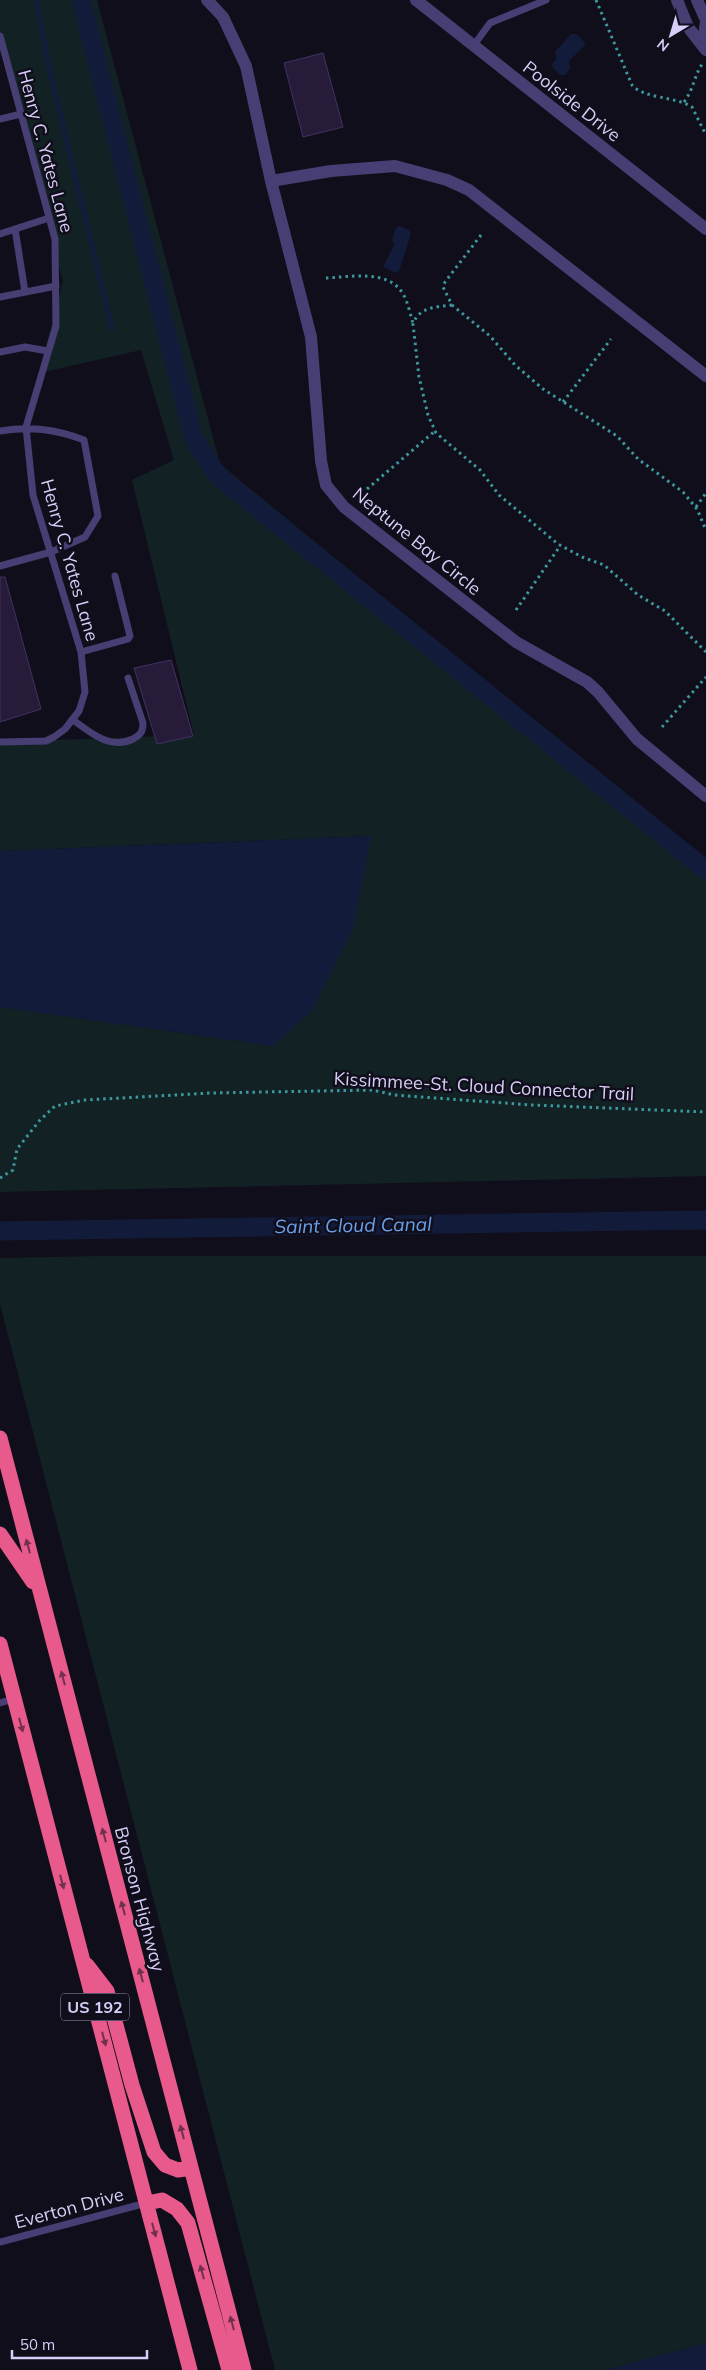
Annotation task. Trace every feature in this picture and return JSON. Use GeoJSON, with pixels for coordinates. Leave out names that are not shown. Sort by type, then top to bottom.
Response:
{"type":"FeatureCollection","features":[{"type":"Feature","properties":{"kind":"highway","name":"Bronson Highway"},"geometry":{"type":"LineString","coordinates":[[0,1438],[244,2370]]}},
{"type":"Feature","properties":{"kind":"highway"},"geometry":{"type":"LineString","coordinates":[[0,1534],[41,1594]]}},
{"type":"Feature","properties":{"kind":"highway","name":"US 192"},"geometry":{"type":"LineString","coordinates":[[0,1644],[7,1701],[83,1960],[190,2370]]}},
{"type":"Feature","properties":{"kind":"highway"},"geometry":{"type":"LineString","coordinates":[[83,1960],[107,1991],[132,2085],[154,2152],[165,2165],[178,2170],[191,2168]]}},
{"type":"Feature","properties":{"kind":"highway"},"geometry":{"type":"LineString","coordinates":[[146,2203],[162,2200],[177,2209],[188,2223],[229,2370]]}},
{"type":"Feature","properties":{"kind":"street","name":"Neptune Bay Circle"},"geometry":{"type":"LineString","coordinates":[[207,0],[223,17],[246,66],[271,181],[311,337],[321,461],[326,485],[344,507],[516,642],[587,682],[598,692],[637,739],[706,796]]}},
{"type":"Feature","properties":{"kind":"street","name":"Poolside Drive"},"geometry":{"type":"LineString","coordinates":[[416,0],[706,229]]}},
{"type":"Feature","properties":{"kind":"street"},"geometry":{"type":"LineString","coordinates":[[677,0],[688,27],[704,47]]}},
{"type":"Feature","properties":{"kind":"street"},"geometry":{"type":"LineString","coordinates":[[697,0],[706,20],[704,47]]}},
{"type":"Feature","properties":{"kind":"street"},"geometry":{"type":"LineString","coordinates":[[271,181],[331,171],[395,166],[447,180],[469,190],[706,376]]}},
{"type":"Feature","properties":{"kind":"lane"},"geometry":{"type":"LineString","coordinates":[[474,45],[490,24],[546,0]]}},
{"type":"Feature","properties":{"kind":"lane","name":"Henry C. Yates Lane"},"geometry":{"type":"LineString","coordinates":[[0,36],[55,239],[56,326],[26,427],[33,494],[81,652],[84,701],[65,729],[46,741],[0,742]]}},
{"type":"Feature","properties":{"kind":"lane"},"geometry":{"type":"LineString","coordinates":[[0,119],[21,114]]}},
{"type":"Feature","properties":{"kind":"lane"},"geometry":{"type":"LineString","coordinates":[[0,234],[49,218]]}},
{"type":"Feature","properties":{"kind":"lane"},"geometry":{"type":"LineString","coordinates":[[15,230],[25,292]]}},
{"type":"Feature","properties":{"kind":"lane"},"geometry":{"type":"LineString","coordinates":[[0,297],[56,286]]}},
{"type":"Feature","properties":{"kind":"lane"},"geometry":{"type":"LineString","coordinates":[[0,352],[25,348],[48,351]]}},
{"type":"Feature","properties":{"kind":"lane"},"geometry":{"type":"LineString","coordinates":[[0,430],[26,427],[68,434],[84,440],[98,516],[86,537],[51,552],[0,566]]}},
{"type":"Feature","properties":{"kind":"lane"},"geometry":{"type":"LineString","coordinates":[[81,652],[128,639],[130,636],[115,576]]}},
{"type":"Feature","properties":{"kind":"lane"},"geometry":{"type":"LineString","coordinates":[[72,720],[104,741],[124,742],[140,735],[143,731],[143,723],[128,678]]}},
{"type":"Feature","properties":{"kind":"lane","name":"Everton Drive"},"geometry":{"type":"LineString","coordinates":[[0,2242],[146,2203]]}},
{"type":"Feature","properties":{"kind":"path"},"geometry":{"type":"LineString","coordinates":[[596,0],[632,85],[638,91],[684,102],[696,112],[706,135]]}},
{"type":"Feature","properties":{"kind":"path"},"geometry":{"type":"LineString","coordinates":[[684,102],[694,87],[699,69],[706,60]]}},
{"type":"Feature","properties":{"kind":"path"},"geometry":{"type":"LineString","coordinates":[[481,235],[445,282],[443,287],[445,294],[452,305],[490,336],[515,365],[536,383],[623,440],[638,459],[675,484],[696,507],[706,530]]}},
{"type":"Feature","properties":{"kind":"path"},"geometry":{"type":"LineString","coordinates":[[326,278],[363,276],[388,281],[398,287],[403,294],[413,324],[419,377],[428,415],[435,431],[480,470],[499,495],[560,546],[604,565],[638,595],[666,611],[706,652]]}},
{"type":"Feature","properties":{"kind":"path"},"geometry":{"type":"LineString","coordinates":[[413,324],[415,318],[423,311],[452,305]]}},
{"type":"Feature","properties":{"kind":"path"},"geometry":{"type":"LineString","coordinates":[[563,402],[611,339]]}},
{"type":"Feature","properties":{"kind":"path"},"geometry":{"type":"LineString","coordinates":[[367,490],[435,431]]}},
{"type":"Feature","properties":{"kind":"path"},"geometry":{"type":"LineString","coordinates":[[696,507],[706,493]]}},
{"type":"Feature","properties":{"kind":"path"},"geometry":{"type":"LineString","coordinates":[[516,610],[560,546]]}},
{"type":"Feature","properties":{"kind":"path"},"geometry":{"type":"LineString","coordinates":[[662,726],[706,677]]}},
{"type":"Feature","properties":{"kind":"path","name":"Kissimmee-St. Cloud Connector Trail"},"geometry":{"type":"LineString","coordinates":[[0,1178],[13,1170],[16,1150],[40,1120],[55,1106],[85,1100],[211,1093],[373,1090],[394,1095],[522,1105],[706,1112]]}},
{"type":"Feature","properties":{"kind":"shaded area"},"geometry":{"type":"Polygon","coordinates":[[[0,0],[97,0],[220,464],[706,862],[706,1176],[0,1192],[0,1007],[273,1046],[370,836],[0,851],[0,742],[194,735],[132,480],[174,460],[141,350],[39,373],[63,281],[0,49],[0,0]]]}},
{"type":"Feature","properties":{"kind":"shaded area"},"geometry":{"type":"Polygon","coordinates":[[[101,1256],[706,1256],[706,2343],[606,2370],[275,2370],[0,1304],[0,1258],[101,1256]]]}},
{"type":"Feature","properties":{"kind":"water"},"geometry":{"type":"Polygon","coordinates":[[[571,34],[576,34],[584,41],[585,45],[569,61],[570,68],[565,75],[560,75],[553,68],[552,64],[556,59],[555,52],[571,34]]]}},
{"type":"Feature","properties":{"kind":"water"},"geometry":{"type":"Polygon","coordinates":[[[400,226],[409,230],[411,234],[399,271],[396,273],[383,267],[394,245],[392,240],[396,228],[400,226]]]}},
{"type":"Feature","properties":{"kind":"water"},"geometry":{"type":"Polygon","coordinates":[[[371,836],[354,927],[312,1011],[273,1046],[0,1007],[0,851],[371,836]]]}},
{"type":"Feature","properties":{"kind":"water"},"geometry":{"type":"Polygon","coordinates":[[[706,2343],[706,2370],[606,2370],[706,2343]]]}},
{"type":"Feature","properties":{"kind":"building"},"geometry":{"type":"Polygon","coordinates":[[[323,53],[343,127],[303,137],[284,63],[323,53]]]}},
{"type":"Feature","properties":{"kind":"building"},"geometry":{"type":"Polygon","coordinates":[[[0,577],[5,577],[41,709],[0,722],[0,577]]]}},
{"type":"Feature","properties":{"kind":"building"},"geometry":{"type":"Polygon","coordinates":[[[171,660],[193,736],[157,744],[134,668],[171,660]]]}},
{"type":"Feature","properties":{"kind":"waterway"},"geometry":{"type":"LineString","coordinates":[[36,0],[50,72],[112,328]]}},
{"type":"Feature","properties":{"kind":"waterway"},"geometry":{"type":"LineString","coordinates":[[81,0],[194,439],[218,476],[706,870]]}},
{"type":"Feature","properties":{"kind":"waterway","name":"Saint Cloud Canal"},"geometry":{"type":"LineString","coordinates":[[0,1231],[706,1220]]}}]}
